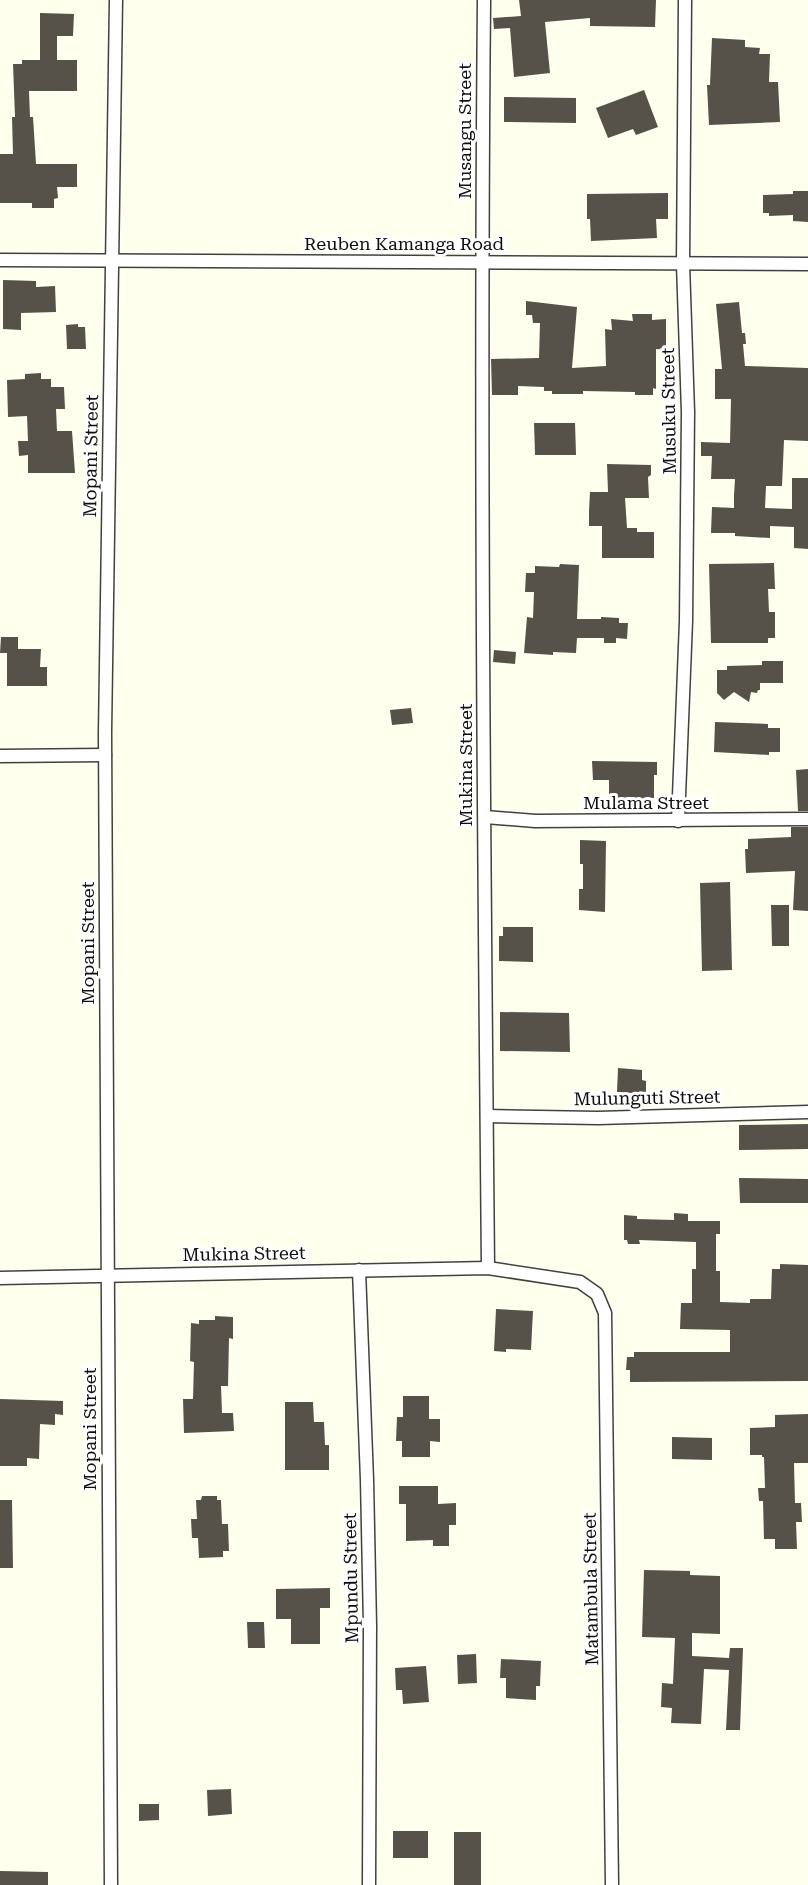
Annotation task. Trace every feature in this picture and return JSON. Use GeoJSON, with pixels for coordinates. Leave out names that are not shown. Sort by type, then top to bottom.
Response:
{"type":"FeatureCollection","features":[{"type":"Feature","properties":{"kind":"street","name":"Mopani Street"},"geometry":{"type":"LineString","coordinates":[[111,1885],[105,755],[116,0]]}},
{"type":"Feature","properties":{"kind":"street","name":"Musangu Street"},"geometry":{"type":"LineString","coordinates":[[483,262],[484,0]]}},
{"type":"Feature","properties":{"kind":"street","name":"Musuku Street"},"geometry":{"type":"LineString","coordinates":[[678,820],[686,609],[688,412],[683,264],[685,0]]}},
{"type":"Feature","properties":{"kind":"street","name":"Reuben Kamanga Road"},"geometry":{"type":"LineString","coordinates":[[0,260],[808,264]]}},
{"type":"Feature","properties":{"kind":"street","name":"Mukina Street"},"geometry":{"type":"LineString","coordinates":[[483,262],[488,1268]]}},
{"type":"Feature","properties":{"kind":"street"},"geometry":{"type":"LineString","coordinates":[[0,756],[105,755]]}},
{"type":"Feature","properties":{"kind":"street","name":"Mulama Street"},"geometry":{"type":"LineString","coordinates":[[485,818],[535,821],[808,819]]}},
{"type":"Feature","properties":{"kind":"street","name":"Mulunguti Street"},"geometry":{"type":"LineString","coordinates":[[487,1116],[598,1118],[808,1112]]}},
{"type":"Feature","properties":{"kind":"street","name":"Mukina Street"},"geometry":{"type":"LineString","coordinates":[[0,1278],[488,1268],[580,1282],[597,1294]]}},
{"type":"Feature","properties":{"kind":"street","name":"Mpundu Street"},"geometry":{"type":"LineString","coordinates":[[359,1270],[370,1626],[369,1885]]}},
{"type":"Feature","properties":{"kind":"street","name":"Matambula Street"},"geometry":{"type":"LineString","coordinates":[[597,1294],[605,1313],[612,1885]]}},
{"type":"Feature","properties":{"kind":"building"},"geometry":{"type":"Polygon","coordinates":[[[519,0],[656,0],[655,27],[590,26],[590,18],[545,22],[550,73],[514,77],[510,28],[494,29],[493,18],[521,16],[519,0]]]}},
{"type":"Feature","properties":{"kind":"building"},"geometry":{"type":"Polygon","coordinates":[[[40,13],[74,14],[73,36],[57,36],[57,60],[77,60],[77,91],[29,91],[36,164],[77,164],[77,187],[57,187],[58,198],[54,199],[54,208],[32,208],[32,203],[0,203],[0,154],[13,154],[12,117],[15,117],[13,64],[22,64],[22,60],[40,60],[40,13]]]}},
{"type":"Feature","properties":{"kind":"building"},"geometry":{"type":"Polygon","coordinates":[[[712,38],[745,40],[745,47],[760,48],[759,54],[770,54],[769,82],[778,82],[780,122],[709,125],[707,85],[710,85],[712,38]]]}},
{"type":"Feature","properties":{"kind":"building"},"geometry":{"type":"Polygon","coordinates":[[[644,90],[658,127],[636,135],[633,129],[608,138],[596,108],[644,90]]]}},
{"type":"Feature","properties":{"kind":"building"},"geometry":{"type":"Polygon","coordinates":[[[504,97],[576,98],[576,123],[504,122],[504,97]]]}},
{"type":"Feature","properties":{"kind":"building"},"geometry":{"type":"Polygon","coordinates":[[[793,191],[808,191],[808,222],[793,221],[793,215],[769,216],[769,213],[763,213],[763,195],[793,194],[793,191]]]}},
{"type":"Feature","properties":{"kind":"building"},"geometry":{"type":"Polygon","coordinates":[[[668,193],[668,219],[656,219],[657,238],[591,241],[590,219],[587,219],[587,194],[668,193]]]}},
{"type":"Feature","properties":{"kind":"building"},"geometry":{"type":"Polygon","coordinates":[[[3,280],[36,281],[36,287],[55,286],[56,312],[21,313],[21,330],[3,329],[3,280]]]}},
{"type":"Feature","properties":{"kind":"building"},"geometry":{"type":"Polygon","coordinates":[[[526,301],[577,307],[572,368],[606,366],[605,329],[612,330],[611,319],[633,321],[632,314],[652,314],[652,320],[666,319],[666,350],[656,349],[656,389],[653,388],[653,395],[635,395],[635,392],[583,391],[583,394],[552,394],[552,391],[544,391],[544,387],[518,386],[518,395],[492,395],[491,359],[539,358],[540,323],[533,323],[532,315],[526,315],[526,301]]]}},
{"type":"Feature","properties":{"kind":"building"},"geometry":{"type":"Polygon","coordinates":[[[739,302],[742,333],[745,333],[746,344],[743,344],[745,366],[808,368],[808,441],[784,440],[782,486],[766,486],[765,508],[792,509],[792,478],[808,478],[808,549],[794,548],[794,527],[770,526],[770,538],[735,536],[735,533],[711,533],[712,507],[734,508],[735,479],[711,479],[712,456],[701,456],[701,442],[730,443],[731,399],[715,399],[715,369],[722,369],[716,304],[739,302]]]}},
{"type":"Feature","properties":{"kind":"building"},"geometry":{"type":"Polygon","coordinates":[[[78,324],[78,327],[85,327],[86,349],[67,349],[66,325],[78,324]]]}},
{"type":"Feature","properties":{"kind":"building"},"geometry":{"type":"Polygon","coordinates":[[[41,373],[41,379],[51,379],[51,387],[64,387],[65,409],[56,409],[57,431],[72,431],[75,473],[28,473],[28,455],[19,456],[18,441],[28,441],[27,416],[8,417],[7,380],[25,379],[25,374],[41,373]]]}},
{"type":"Feature","properties":{"kind":"building"},"geometry":{"type":"Polygon","coordinates":[[[534,423],[575,423],[576,455],[535,455],[534,423]]]}},
{"type":"Feature","properties":{"kind":"building"},"geometry":{"type":"Polygon","coordinates":[[[607,464],[651,465],[651,475],[648,477],[649,498],[625,498],[627,528],[637,528],[637,532],[654,532],[654,558],[602,558],[602,526],[589,526],[590,492],[608,492],[607,464]]]}},
{"type":"Feature","properties":{"kind":"building"},"geometry":{"type":"Polygon","coordinates":[[[774,563],[775,589],[768,589],[769,612],[775,612],[775,638],[768,638],[768,643],[711,643],[709,564],[774,563]]]}},
{"type":"Feature","properties":{"kind":"building"},"geometry":{"type":"Polygon","coordinates":[[[560,564],[579,565],[577,619],[619,618],[619,623],[628,623],[627,639],[616,638],[616,643],[604,643],[604,638],[577,638],[576,653],[553,652],[553,655],[524,653],[527,617],[533,618],[534,592],[525,592],[526,573],[535,573],[535,566],[559,567],[560,564]]]}},
{"type":"Feature","properties":{"kind":"building"},"geometry":{"type":"Polygon","coordinates":[[[1,637],[18,637],[18,649],[41,649],[40,667],[47,667],[47,686],[7,686],[7,653],[0,653],[1,637]]]}},
{"type":"Feature","properties":{"kind":"building"},"geometry":{"type":"Polygon","coordinates":[[[494,650],[516,652],[515,664],[493,662],[494,650]]]}},
{"type":"Feature","properties":{"kind":"building"},"geometry":{"type":"Polygon","coordinates":[[[762,661],[783,661],[783,683],[760,683],[760,690],[757,693],[751,692],[749,702],[734,692],[724,700],[717,693],[717,670],[727,670],[727,666],[762,665],[762,661]]]}},
{"type":"Feature","properties":{"kind":"building"},"geometry":{"type":"Polygon","coordinates":[[[411,708],[413,723],[392,725],[390,710],[411,708]]]}},
{"type":"Feature","properties":{"kind":"building"},"geometry":{"type":"Polygon","coordinates":[[[715,722],[768,724],[768,728],[780,728],[780,752],[769,752],[769,755],[714,752],[715,722]]]}},
{"type":"Feature","properties":{"kind":"building"},"geometry":{"type":"Polygon","coordinates":[[[592,761],[657,762],[657,775],[654,775],[654,798],[613,800],[613,796],[609,796],[609,780],[593,780],[592,761]]]}},
{"type":"Feature","properties":{"kind":"building"},"geometry":{"type":"Polygon","coordinates":[[[808,769],[808,811],[798,811],[796,770],[808,769]]]}},
{"type":"Feature","properties":{"kind":"building"},"geometry":{"type":"Polygon","coordinates":[[[791,827],[808,827],[808,911],[793,910],[795,871],[746,873],[745,849],[748,849],[748,839],[791,837],[791,827]]]}},
{"type":"Feature","properties":{"kind":"building"},"geometry":{"type":"Polygon","coordinates":[[[580,840],[606,841],[605,912],[579,910],[579,889],[583,889],[580,840]]]}},
{"type":"Feature","properties":{"kind":"building"},"geometry":{"type":"Polygon","coordinates":[[[730,882],[732,970],[702,971],[700,883],[730,882]]]}},
{"type":"Feature","properties":{"kind":"building"},"geometry":{"type":"Polygon","coordinates":[[[771,905],[789,905],[789,946],[772,946],[771,905]]]}},
{"type":"Feature","properties":{"kind":"building"},"geometry":{"type":"Polygon","coordinates":[[[503,927],[533,927],[533,962],[499,961],[499,936],[503,936],[503,927]]]}},
{"type":"Feature","properties":{"kind":"building"},"geometry":{"type":"Polygon","coordinates":[[[500,1012],[569,1013],[570,1052],[500,1051],[500,1012]]]}},
{"type":"Feature","properties":{"kind":"building"},"geometry":{"type":"Polygon","coordinates":[[[618,1068],[642,1070],[642,1080],[646,1081],[646,1094],[617,1092],[618,1068]]]}},
{"type":"Feature","properties":{"kind":"building"},"geometry":{"type":"Polygon","coordinates":[[[808,1124],[808,1149],[739,1150],[739,1125],[808,1124]]]}},
{"type":"Feature","properties":{"kind":"building"},"geometry":{"type":"Polygon","coordinates":[[[739,1178],[808,1179],[808,1203],[740,1203],[739,1178]]]}},
{"type":"Feature","properties":{"kind":"building"},"geometry":{"type":"Polygon","coordinates":[[[674,1213],[688,1214],[688,1221],[720,1221],[720,1234],[716,1234],[716,1271],[720,1271],[720,1302],[750,1303],[750,1299],[771,1299],[772,1269],[780,1269],[780,1264],[808,1265],[808,1381],[630,1382],[630,1370],[626,1370],[627,1357],[634,1357],[634,1352],[730,1352],[730,1330],[680,1329],[681,1303],[692,1303],[692,1269],[696,1269],[696,1242],[639,1240],[640,1244],[628,1244],[627,1240],[624,1240],[624,1215],[637,1216],[637,1219],[674,1220],[674,1213]]]}},
{"type":"Feature","properties":{"kind":"building"},"geometry":{"type":"Polygon","coordinates":[[[496,1309],[533,1311],[531,1350],[494,1351],[496,1309]]]}},
{"type":"Feature","properties":{"kind":"building"},"geometry":{"type":"Polygon","coordinates":[[[215,1316],[233,1317],[233,1339],[229,1338],[228,1386],[221,1386],[222,1413],[233,1413],[234,1431],[184,1433],[183,1399],[193,1399],[194,1362],[190,1361],[191,1323],[199,1324],[199,1320],[215,1320],[215,1316]]]}},
{"type":"Feature","properties":{"kind":"building"},"geometry":{"type":"Polygon","coordinates":[[[403,1396],[429,1396],[429,1419],[440,1419],[440,1442],[430,1441],[430,1457],[402,1457],[402,1441],[396,1441],[397,1417],[403,1417],[403,1396]]]}},
{"type":"Feature","properties":{"kind":"building"},"geometry":{"type":"Polygon","coordinates":[[[0,1399],[63,1401],[63,1415],[55,1414],[55,1425],[40,1424],[39,1459],[27,1458],[27,1466],[0,1466],[0,1399]]]}},
{"type":"Feature","properties":{"kind":"building"},"geometry":{"type":"Polygon","coordinates":[[[285,1402],[313,1402],[314,1422],[324,1422],[325,1445],[329,1445],[329,1470],[285,1470],[285,1402]]]}},
{"type":"Feature","properties":{"kind":"building"},"geometry":{"type":"Polygon","coordinates":[[[808,1414],[808,1463],[794,1463],[795,1503],[801,1503],[802,1522],[796,1522],[797,1549],[775,1549],[775,1539],[764,1539],[763,1501],[759,1501],[758,1488],[765,1488],[764,1457],[750,1455],[750,1428],[775,1427],[775,1415],[808,1414]]]}},
{"type":"Feature","properties":{"kind":"building"},"geometry":{"type":"Polygon","coordinates":[[[672,1437],[712,1438],[712,1460],[672,1459],[672,1437]]]}},
{"type":"Feature","properties":{"kind":"building"},"geometry":{"type":"Polygon","coordinates":[[[399,1486],[438,1486],[438,1504],[456,1503],[456,1525],[449,1525],[449,1546],[433,1546],[433,1540],[406,1541],[406,1504],[399,1504],[399,1486]]]}},
{"type":"Feature","properties":{"kind":"building"},"geometry":{"type":"Polygon","coordinates":[[[202,1496],[217,1496],[217,1500],[221,1500],[222,1524],[228,1524],[229,1551],[223,1551],[223,1557],[199,1558],[198,1538],[192,1538],[191,1519],[197,1519],[196,1500],[201,1500],[202,1496]]]}},
{"type":"Feature","properties":{"kind":"building"},"geometry":{"type":"Polygon","coordinates":[[[0,1500],[12,1500],[13,1568],[0,1568],[0,1500]]]}},
{"type":"Feature","properties":{"kind":"building"},"geometry":{"type":"Polygon","coordinates":[[[644,1570],[690,1571],[690,1575],[720,1576],[720,1634],[692,1633],[692,1656],[729,1658],[730,1648],[743,1648],[740,1730],[726,1730],[729,1670],[704,1669],[701,1724],[671,1723],[672,1708],[661,1707],[662,1683],[673,1684],[675,1638],[642,1637],[644,1570]]]}},
{"type":"Feature","properties":{"kind":"building"},"geometry":{"type":"Polygon","coordinates":[[[330,1588],[330,1608],[320,1608],[320,1644],[291,1644],[291,1619],[276,1619],[276,1589],[330,1588]]]}},
{"type":"Feature","properties":{"kind":"building"},"geometry":{"type":"Polygon","coordinates":[[[247,1622],[264,1622],[265,1648],[248,1648],[247,1622]]]}},
{"type":"Feature","properties":{"kind":"building"},"geometry":{"type":"Polygon","coordinates":[[[476,1654],[477,1683],[458,1684],[457,1655],[476,1654]]]}},
{"type":"Feature","properties":{"kind":"building"},"geometry":{"type":"Polygon","coordinates":[[[501,1659],[541,1661],[540,1686],[536,1686],[536,1700],[506,1698],[506,1678],[500,1678],[501,1659]]]}},
{"type":"Feature","properties":{"kind":"building"},"geometry":{"type":"Polygon","coordinates":[[[426,1666],[429,1702],[403,1704],[402,1690],[396,1690],[395,1668],[426,1666]]]}},
{"type":"Feature","properties":{"kind":"building"},"geometry":{"type":"Polygon","coordinates":[[[231,1789],[232,1814],[208,1816],[207,1790],[231,1789]]]}},
{"type":"Feature","properties":{"kind":"building"},"geometry":{"type":"Polygon","coordinates":[[[139,1804],[159,1804],[159,1820],[139,1821],[139,1804]]]}},
{"type":"Feature","properties":{"kind":"building"},"geometry":{"type":"Polygon","coordinates":[[[393,1831],[428,1831],[428,1858],[393,1858],[393,1831]]]}},
{"type":"Feature","properties":{"kind":"building"},"geometry":{"type":"Polygon","coordinates":[[[454,1832],[481,1832],[481,1885],[454,1885],[454,1832]]]}},
{"type":"Feature","properties":{"kind":"building"},"geometry":{"type":"Polygon","coordinates":[[[0,1871],[48,1872],[48,1885],[0,1885],[0,1871]]]}}]}
